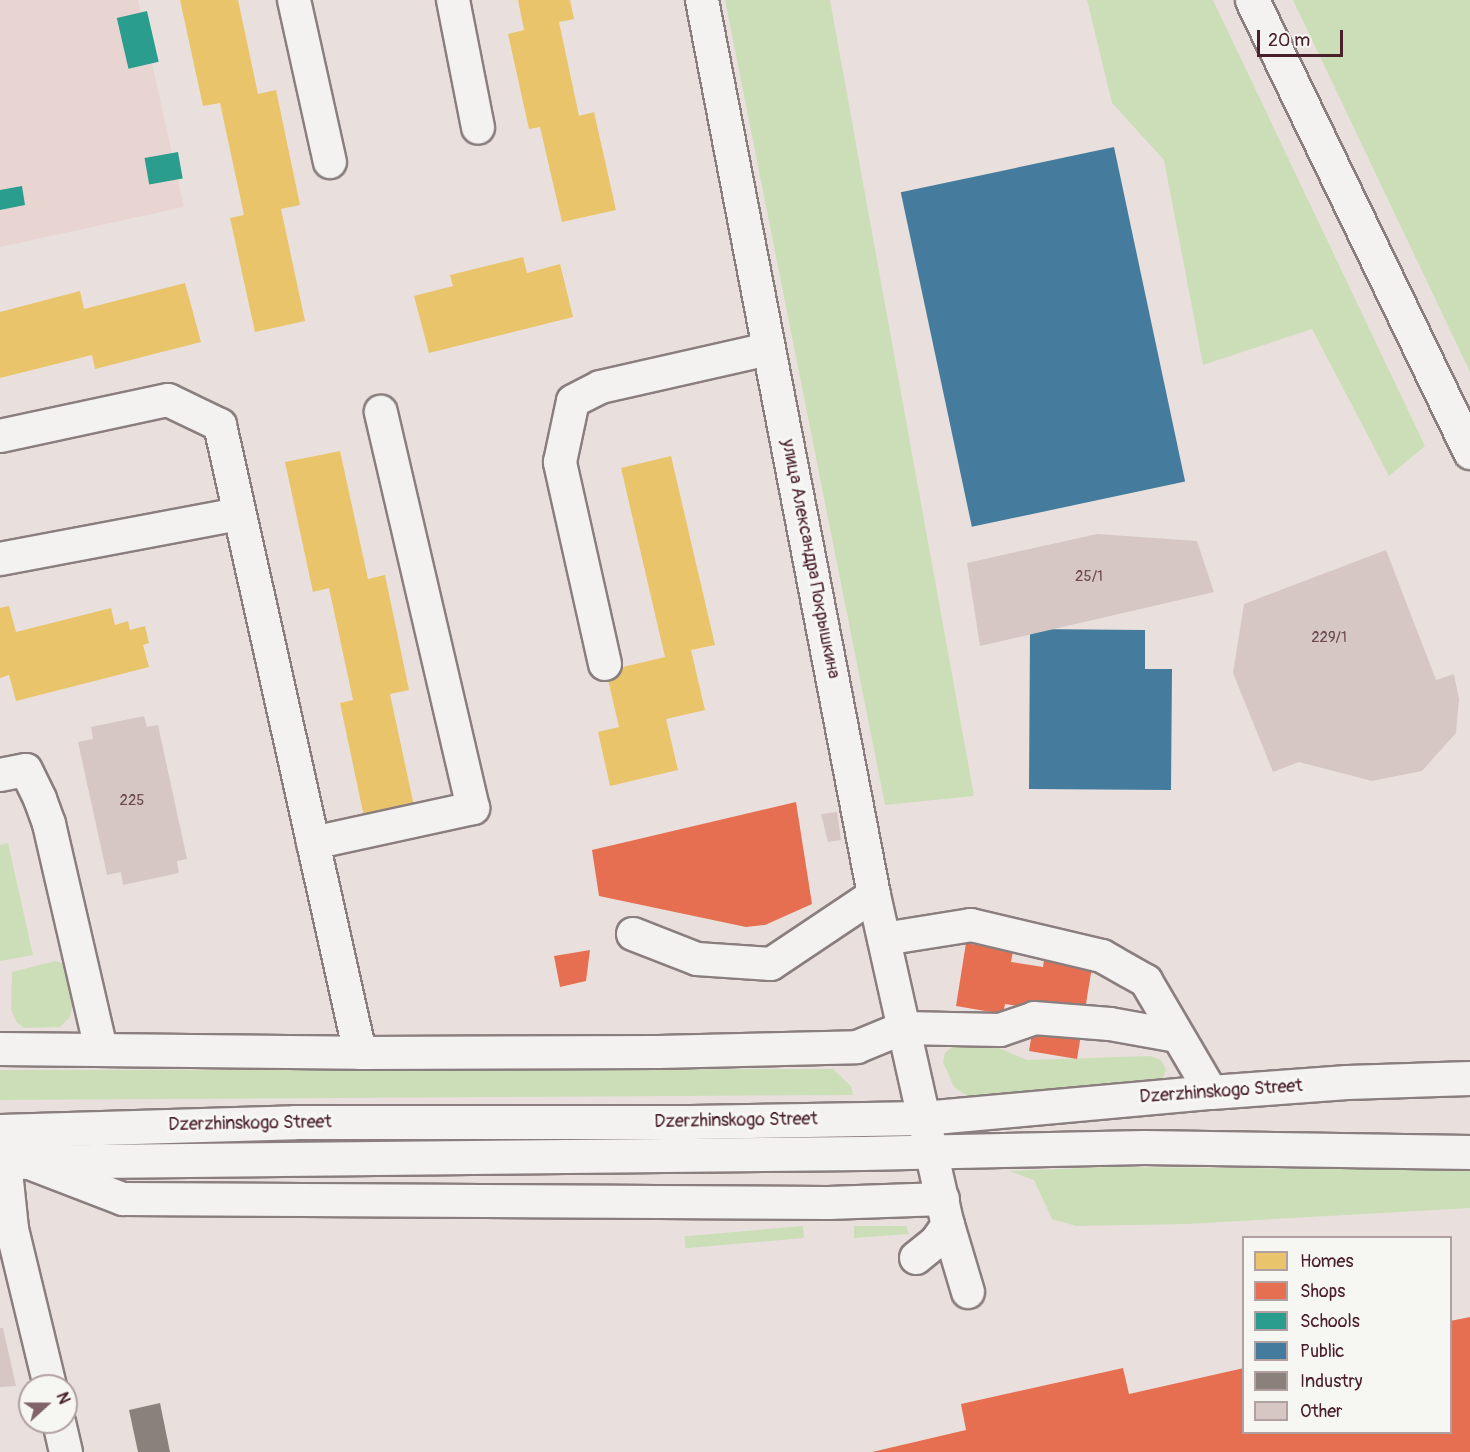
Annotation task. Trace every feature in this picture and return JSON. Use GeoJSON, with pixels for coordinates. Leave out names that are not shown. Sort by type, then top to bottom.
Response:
{"type":"FeatureCollection","features":[{"type":"Feature","properties":{"kind":"main road"},"geometry":{"type":"LineString","coordinates":[[1252,0],[1470,452]]}},
{"type":"Feature","properties":{"kind":"main road","name":"Dzerzhinskogo Street"},"geometry":{"type":"LineString","coordinates":[[8,1154],[295,1122],[690,1122],[923,1118],[1347,1082],[1462,1079]]}},
{"type":"Feature","properties":{"kind":"main road","name":"Dzerzhinskogo Street"},"geometry":{"type":"LineString","coordinates":[[8,1154],[931,1152],[1155,1147],[1349,1149],[1462,1154]]}},
{"type":"Feature","properties":{"kind":"street"},"geometry":{"type":"LineString","coordinates":[[294,0],[330,162]]}},
{"type":"Feature","properties":{"kind":"street"},"geometry":{"type":"LineString","coordinates":[[453,0],[478,128]]}},
{"type":"Feature","properties":{"kind":"street","name":"улица Александра Покрышкина"},"geometry":{"type":"LineString","coordinates":[[702,0],[874,896],[945,1212],[969,1292]]}},
{"type":"Feature","properties":{"kind":"street"},"geometry":{"type":"LineString","coordinates":[[604,664],[560,462],[573,401],[600,387],[769,349]]}},
{"type":"Feature","properties":{"kind":"street"},"geometry":{"type":"LineString","coordinates":[[0,436],[168,400],[220,425],[360,1053]]}},
{"type":"Feature","properties":{"kind":"street"},"geometry":{"type":"LineString","coordinates":[[313,843],[473,808],[381,412]]}},
{"type":"Feature","properties":{"kind":"street"},"geometry":{"type":"LineString","coordinates":[[0,559],[239,514]]}},
{"type":"Feature","properties":{"kind":"street"},"geometry":{"type":"LineString","coordinates":[[0,775],[26,770],[50,824],[101,1049]]}},
{"type":"Feature","properties":{"kind":"street"},"geometry":{"type":"LineString","coordinates":[[633,934],[697,959],[771,964],[874,896]]}},
{"type":"Feature","properties":{"kind":"street"},"geometry":{"type":"LineString","coordinates":[[884,939],[971,925],[1102,956],[1146,981],[1211,1092]]}},
{"type":"Feature","properties":{"kind":"street"},"geometry":{"type":"LineString","coordinates":[[0,1049],[360,1053],[658,1052],[857,1047],[903,1028],[1000,1030],[1034,1018],[1110,1024],[1177,1036]]}},
{"type":"Feature","properties":{"kind":"street"},"geometry":{"type":"LineString","coordinates":[[47,1374],[12,1229],[8,1154],[123,1199],[828,1203],[945,1212],[936,1242],[916,1258]]}},
{"type":"Feature","properties":{"kind":"street"},"geometry":{"type":"LineString","coordinates":[[62,1434],[66,1452]]}},
{"type":"Feature","properties":{"kind":"shaded area"},"geometry":{"type":"Polygon","coordinates":[[[0,0],[138,0],[184,207],[0,247],[0,0]]]}},
{"type":"Feature","properties":{"kind":"green space"},"geometry":{"type":"Polygon","coordinates":[[[725,0],[830,0],[974,796],[885,805],[725,0]]]}},
{"type":"Feature","properties":{"kind":"green space"},"geometry":{"type":"Polygon","coordinates":[[[1087,0],[1213,0],[1425,446],[1389,476],[1312,329],[1203,365],[1164,160],[1112,103],[1087,0]]]}},
{"type":"Feature","properties":{"kind":"green space"},"geometry":{"type":"Polygon","coordinates":[[[1293,0],[1470,0],[1470,372],[1293,0]]]}},
{"type":"Feature","properties":{"kind":"green space"},"geometry":{"type":"Polygon","coordinates":[[[8,843],[33,955],[0,961],[0,845],[8,843]]]}},
{"type":"Feature","properties":{"kind":"green space"},"geometry":{"type":"Polygon","coordinates":[[[55,961],[66,964],[75,990],[70,1017],[60,1027],[25,1028],[17,1023],[11,1010],[12,972],[55,961]]]}},
{"type":"Feature","properties":{"kind":"green space"},"geometry":{"type":"Polygon","coordinates":[[[978,1043],[999,1048],[1027,1060],[1150,1056],[1161,1060],[1166,1069],[1158,1083],[1146,1088],[967,1096],[954,1087],[943,1062],[945,1053],[952,1047],[978,1043]]]}},
{"type":"Feature","properties":{"kind":"green space"},"geometry":{"type":"Polygon","coordinates":[[[833,1069],[851,1086],[853,1095],[0,1100],[0,1070],[833,1069]]]}},
{"type":"Feature","properties":{"kind":"green space"},"geometry":{"type":"Polygon","coordinates":[[[1108,1167],[1470,1170],[1470,1208],[1187,1224],[1076,1226],[1052,1219],[1034,1180],[1009,1171],[1108,1167]]]}},
{"type":"Feature","properties":{"kind":"green space"},"geometry":{"type":"Polygon","coordinates":[[[803,1226],[804,1238],[685,1248],[684,1236],[803,1226]]]}},
{"type":"Feature","properties":{"kind":"green space"},"geometry":{"type":"Polygon","coordinates":[[[854,1226],[906,1226],[909,1234],[854,1238],[854,1226]]]}},
{"type":"Feature","properties":{"kind":"building: Homes"},"geometry":{"type":"Polygon","coordinates":[[[180,0],[238,0],[258,94],[276,90],[300,205],[281,209],[305,321],[255,332],[230,218],[244,215],[220,103],[203,106],[180,0]]]}},
{"type":"Feature","properties":{"kind":"building: Homes"},"geometry":{"type":"Polygon","coordinates":[[[518,0],[570,0],[574,19],[559,22],[579,116],[594,112],[616,210],[562,222],[540,127],[529,129],[508,34],[524,30],[518,0]]]}},
{"type":"Feature","properties":{"kind":"building: Homes"},"geometry":{"type":"Polygon","coordinates":[[[523,257],[527,273],[560,264],[573,317],[429,353],[414,296],[453,286],[450,275],[523,257]]]}},
{"type":"Feature","properties":{"kind":"building: Homes"},"geometry":{"type":"Polygon","coordinates":[[[185,283],[201,342],[95,369],[92,355],[0,378],[0,312],[80,291],[84,309],[185,283]]]}},
{"type":"Feature","properties":{"kind":"building: Homes"},"geometry":{"type":"Polygon","coordinates":[[[340,451],[368,579],[385,575],[409,690],[390,694],[414,806],[364,817],[340,703],[353,700],[329,588],[313,592],[285,462],[340,451]]]}},
{"type":"Feature","properties":{"kind":"building: Homes"},"geometry":{"type":"Polygon","coordinates":[[[671,456],[715,645],[691,650],[705,710],[666,719],[678,770],[610,786],[598,732],[619,727],[606,671],[665,657],[621,468],[671,456]]]}},
{"type":"Feature","properties":{"kind":"building: Homes"},"geometry":{"type":"Polygon","coordinates":[[[9,606],[16,632],[111,608],[115,625],[128,621],[130,630],[145,626],[149,643],[143,645],[149,667],[16,701],[9,675],[0,678],[0,608],[9,606]]]}},
{"type":"Feature","properties":{"kind":"building: Shops"},"geometry":{"type":"Polygon","coordinates":[[[796,802],[812,904],[765,925],[746,927],[599,896],[592,850],[796,802]]]}},
{"type":"Feature","properties":{"kind":"building: Shops"},"geometry":{"type":"Polygon","coordinates":[[[966,943],[1013,951],[1011,962],[1043,967],[1045,953],[1093,961],[1077,1059],[1029,1051],[1036,1009],[1005,1004],[1003,1014],[956,1006],[966,943]]]}},
{"type":"Feature","properties":{"kind":"building: Shops"},"geometry":{"type":"Polygon","coordinates":[[[590,950],[586,981],[560,987],[554,956],[590,950]]]}},
{"type":"Feature","properties":{"kind":"building: Shops"},"geometry":{"type":"Polygon","coordinates":[[[1470,1317],[1470,1452],[872,1452],[966,1430],[961,1404],[1123,1368],[1129,1394],[1242,1368],[1242,1434],[1452,1434],[1452,1321],[1470,1317]]]}},
{"type":"Feature","properties":{"kind":"building: Schools"},"geometry":{"type":"Polygon","coordinates":[[[147,11],[159,62],[128,69],[117,18],[147,11]]]}},
{"type":"Feature","properties":{"kind":"building: Schools"},"geometry":{"type":"Polygon","coordinates":[[[178,152],[183,179],[149,184],[145,158],[178,152]]]}},
{"type":"Feature","properties":{"kind":"building: Schools"},"geometry":{"type":"Polygon","coordinates":[[[22,186],[25,205],[0,210],[0,190],[22,186]]]}},
{"type":"Feature","properties":{"kind":"building: Public"},"geometry":{"type":"Polygon","coordinates":[[[1114,147],[1185,482],[972,527],[901,192],[1114,147]]]}},
{"type":"Feature","properties":{"kind":"building: Public"},"geometry":{"type":"Polygon","coordinates":[[[1030,629],[1145,630],[1145,669],[1172,669],[1171,790],[1029,789],[1030,629]]]}},
{"type":"Feature","properties":{"kind":"building: Industry"},"geometry":{"type":"Polygon","coordinates":[[[160,1403],[170,1452],[138,1452],[129,1410],[160,1403]]]}},
{"type":"Feature","properties":{"kind":"building: Other"},"geometry":{"type":"Polygon","coordinates":[[[1097,534],[1197,541],[1214,592],[980,646],[967,563],[1097,534]]]}},
{"type":"Feature","properties":{"kind":"building: Other"},"geometry":{"type":"Polygon","coordinates":[[[1386,550],[1436,680],[1454,674],[1459,699],[1456,733],[1422,771],[1372,781],[1299,762],[1273,772],[1233,673],[1244,604],[1386,550]]]}},
{"type":"Feature","properties":{"kind":"building: Other"},"geometry":{"type":"Polygon","coordinates":[[[144,716],[147,727],[158,725],[187,859],[177,861],[179,873],[123,885],[121,872],[107,875],[78,742],[93,739],[91,727],[144,716]]]}},
{"type":"Feature","properties":{"kind":"building: Other"},"geometry":{"type":"Polygon","coordinates":[[[837,812],[841,840],[828,842],[821,814],[837,812]]]}},
{"type":"Feature","properties":{"kind":"building: Other"},"geometry":{"type":"Polygon","coordinates":[[[0,1328],[3,1328],[16,1386],[0,1387],[0,1328]]]}}]}
